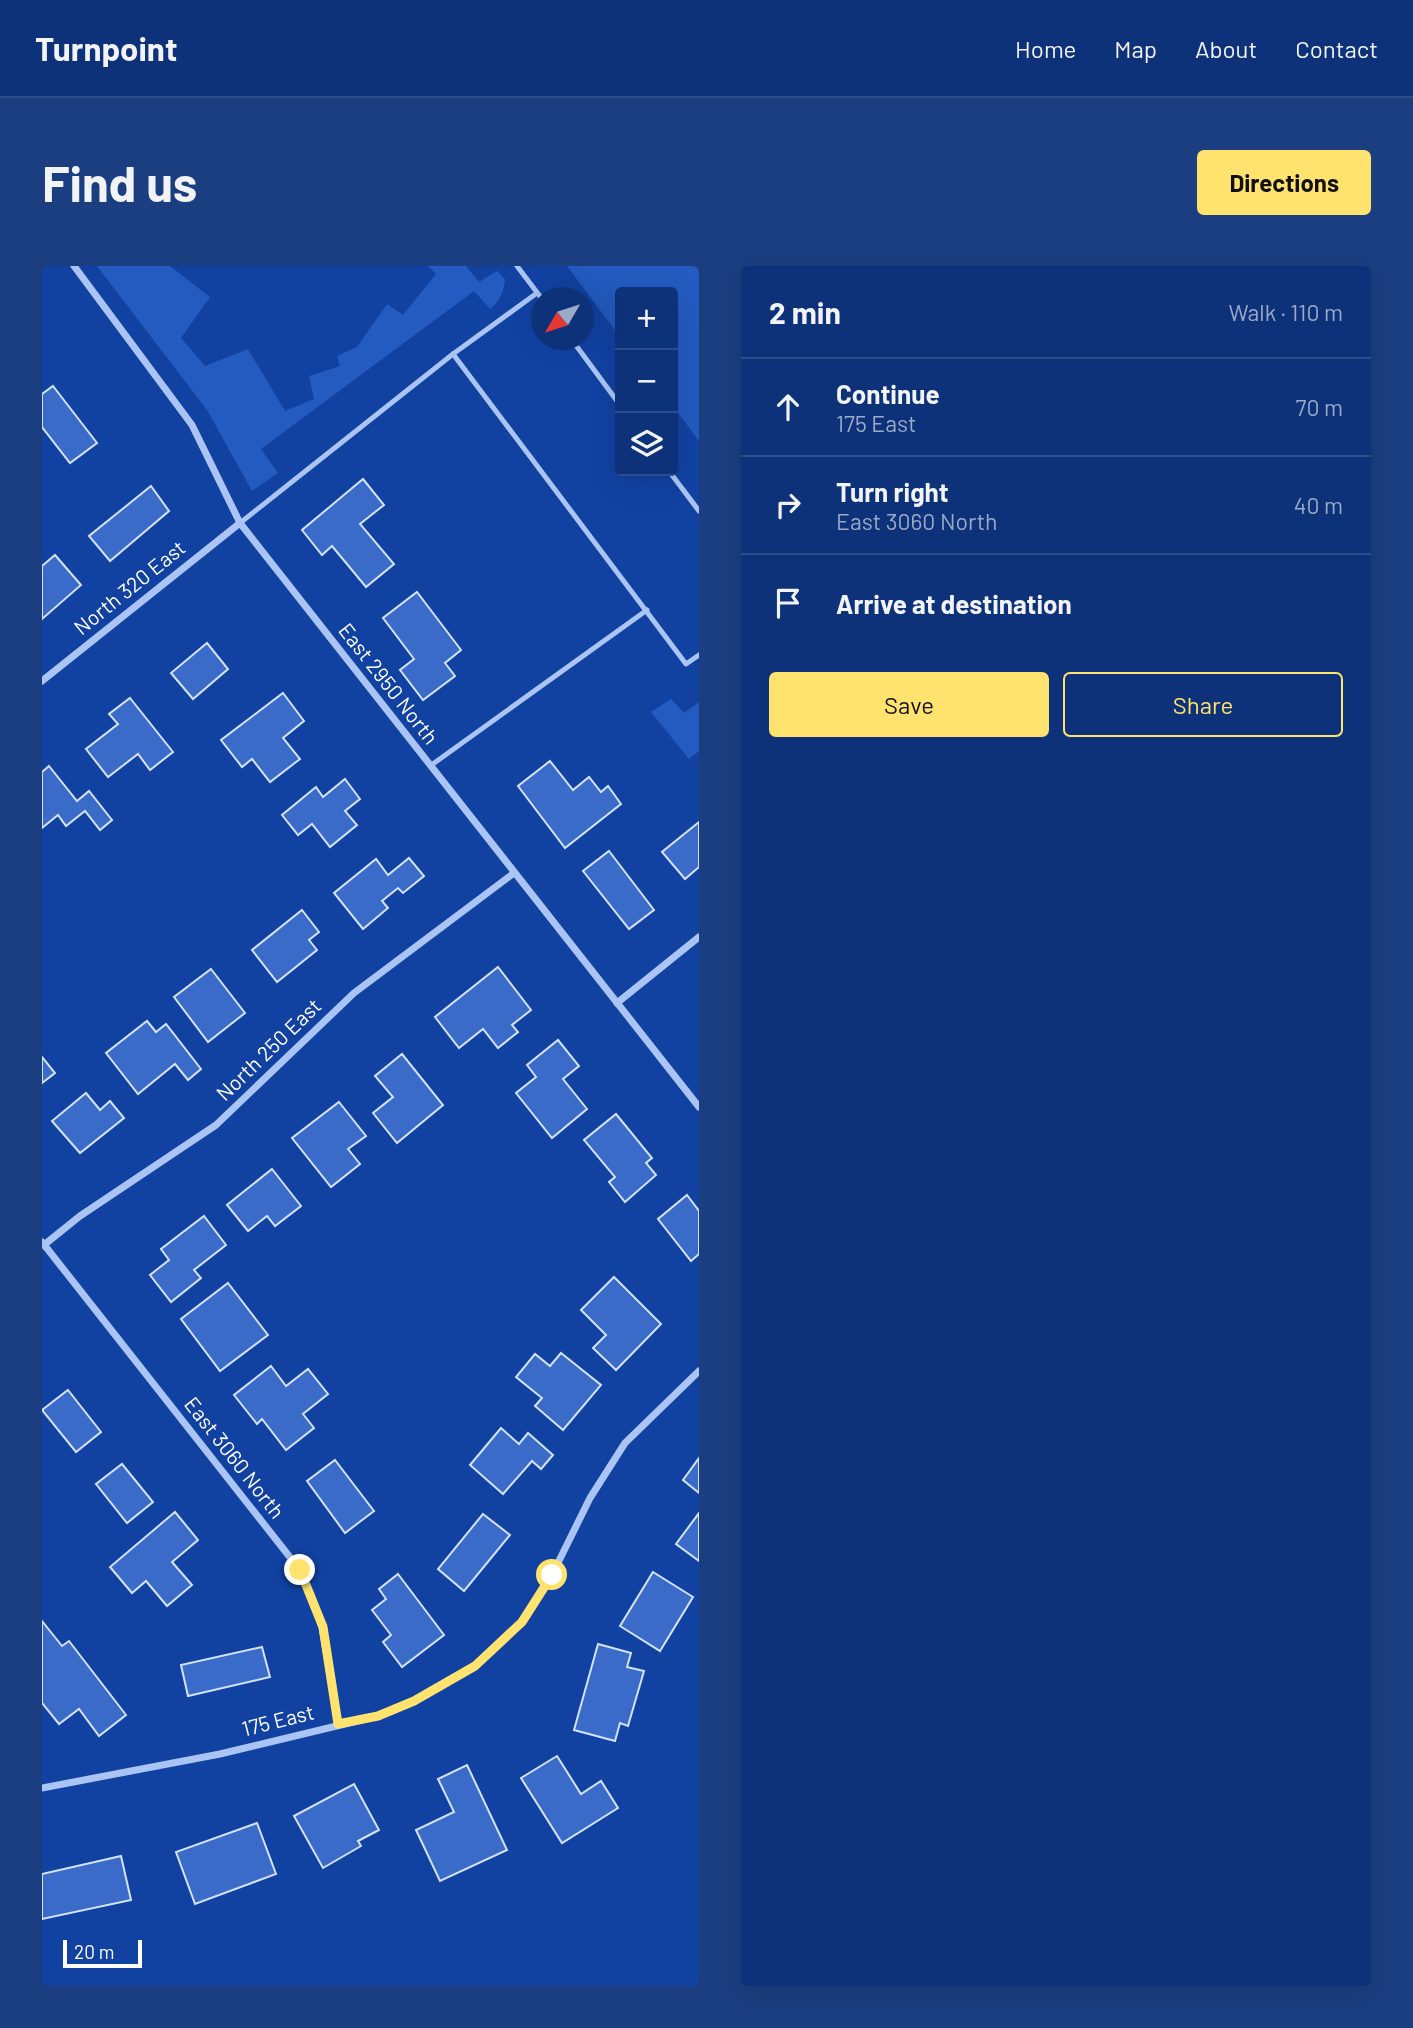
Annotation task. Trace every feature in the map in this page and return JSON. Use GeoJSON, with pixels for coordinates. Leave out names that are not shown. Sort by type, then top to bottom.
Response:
{"type":"FeatureCollection","features":[{"type":"Feature","properties":{"kind":"street","name":"East 2950 North"},"geometry":{"type":"LineString","coordinates":[[74,266],[192,425],[240,523],[699,1107]]}},
{"type":"Feature","properties":{"kind":"street","name":"North 320 East"},"geometry":{"type":"LineString","coordinates":[[42,681],[240,523]]}},
{"type":"Feature","properties":{"kind":"street","name":"North 250 East"},"geometry":{"type":"LineString","coordinates":[[43,1243],[216,1125],[354,993],[514,873]]}},
{"type":"Feature","properties":{"kind":"street"},"geometry":{"type":"LineString","coordinates":[[617,1003],[699,937]]}},
{"type":"Feature","properties":{"kind":"street","name":"East 3060 North"},"geometry":{"type":"LineString","coordinates":[[43,1243],[300,1570],[323,1627],[338,1724]]}},
{"type":"Feature","properties":{"kind":"street","name":"175 East"},"geometry":{"type":"LineString","coordinates":[[42,1788],[220,1754],[378,1716],[414,1701],[475,1666],[522,1622],[552,1575],[590,1498],[625,1443],[699,1371]]}},
{"type":"Feature","properties":{"kind":"lane"},"geometry":{"type":"LineString","coordinates":[[517,266],[533,287]]}},
{"type":"Feature","properties":{"kind":"lane"},"geometry":{"type":"LineString","coordinates":[[240,523],[453,354],[531,297]]}},
{"type":"Feature","properties":{"kind":"lane"},"geometry":{"type":"LineString","coordinates":[[579,350],[615,398]]}},
{"type":"Feature","properties":{"kind":"lane"},"geometry":{"type":"LineString","coordinates":[[453,354],[686,664],[699,655]]}},
{"type":"Feature","properties":{"kind":"lane"},"geometry":{"type":"LineString","coordinates":[[673,476],[699,511]]}},
{"type":"Feature","properties":{"kind":"lane"},"geometry":{"type":"LineString","coordinates":[[430,766],[647,610]]}},
{"type":"Feature","properties":{"kind":"shaded area"},"geometry":{"type":"Polygon","coordinates":[[[97,266],[170,266],[210,297],[181,338],[205,366],[248,349],[285,411],[314,399],[309,376],[340,366],[337,356],[357,347],[387,304],[403,315],[436,274],[428,266],[466,266],[479,282],[497,271],[505,279],[500,296],[490,309],[474,291],[261,449],[278,473],[252,491],[207,410],[97,266]]]}},
{"type":"Feature","properties":{"kind":"shaded area"},"geometry":{"type":"Polygon","coordinates":[[[567,266],[699,266],[699,441],[678,413],[678,287],[615,287],[615,330],[594,302],[594,287],[583,287],[567,266]]]}},
{"type":"Feature","properties":{"kind":"shaded area"},"geometry":{"type":"Polygon","coordinates":[[[671,699],[684,713],[699,702],[699,751],[689,759],[651,712],[671,699]]]}},
{"type":"Feature","properties":{"kind":"building"},"geometry":{"type":"Polygon","coordinates":[[[53,386],[97,443],[70,463],[42,427],[42,394],[53,386]]]}},
{"type":"Feature","properties":{"kind":"building"},"geometry":{"type":"Polygon","coordinates":[[[363,479],[384,505],[360,524],[394,564],[366,587],[332,546],[322,555],[302,530],[363,479]]]}},
{"type":"Feature","properties":{"kind":"building"},"geometry":{"type":"Polygon","coordinates":[[[151,486],[169,511],[110,561],[89,536],[151,486]]]}},
{"type":"Feature","properties":{"kind":"building"},"geometry":{"type":"Polygon","coordinates":[[[55,555],[81,585],[42,619],[42,566],[55,555]]]}},
{"type":"Feature","properties":{"kind":"building"},"geometry":{"type":"Polygon","coordinates":[[[417,592],[461,650],[445,663],[455,676],[423,700],[400,670],[414,659],[383,618],[417,592]]]}},
{"type":"Feature","properties":{"kind":"building"},"geometry":{"type":"Polygon","coordinates":[[[207,643],[228,669],[193,699],[171,673],[207,643]]]}},
{"type":"Feature","properties":{"kind":"building"},"geometry":{"type":"Polygon","coordinates":[[[283,693],[304,721],[283,738],[300,759],[270,782],[252,759],[242,767],[221,740],[283,693]]]}},
{"type":"Feature","properties":{"kind":"building"},"geometry":{"type":"Polygon","coordinates":[[[130,698],[173,752],[150,770],[138,754],[108,777],[86,749],[118,724],[109,714],[130,698]]]}},
{"type":"Feature","properties":{"kind":"building"},"geometry":{"type":"Polygon","coordinates":[[[550,761],[573,790],[589,777],[601,792],[608,786],[621,804],[565,848],[518,786],[550,761]]]}},
{"type":"Feature","properties":{"kind":"building"},"geometry":{"type":"Polygon","coordinates":[[[49,766],[77,801],[89,791],[112,820],[100,830],[85,811],[66,826],[58,815],[42,828],[42,772],[49,766]]]}},
{"type":"Feature","properties":{"kind":"building"},"geometry":{"type":"Polygon","coordinates":[[[345,779],[360,799],[345,811],[357,825],[330,847],[312,824],[298,835],[282,815],[316,787],[323,797],[345,779]]]}},
{"type":"Feature","properties":{"kind":"building"},"geometry":{"type":"Polygon","coordinates":[[[699,822],[699,867],[685,879],[662,852],[699,822]]]}},
{"type":"Feature","properties":{"kind":"building"},"geometry":{"type":"Polygon","coordinates":[[[609,851],[654,910],[629,929],[583,871],[609,851]]]}},
{"type":"Feature","properties":{"kind":"building"},"geometry":{"type":"Polygon","coordinates":[[[409,858],[424,876],[403,893],[398,888],[382,901],[388,908],[363,929],[334,893],[376,859],[388,875],[409,858]]]}},
{"type":"Feature","properties":{"kind":"building"},"geometry":{"type":"Polygon","coordinates":[[[302,910],[319,932],[309,940],[317,950],[277,982],[252,950],[302,910]]]}},
{"type":"Feature","properties":{"kind":"building"},"geometry":{"type":"Polygon","coordinates":[[[498,967],[531,1010],[512,1025],[518,1032],[498,1048],[483,1029],[459,1048],[435,1017],[498,967]]]}},
{"type":"Feature","properties":{"kind":"building"},"geometry":{"type":"Polygon","coordinates":[[[211,969],[245,1013],[208,1042],[174,997],[211,969]]]}},
{"type":"Feature","properties":{"kind":"building"},"geometry":{"type":"Polygon","coordinates":[[[147,1021],[156,1032],[166,1024],[201,1069],[188,1080],[175,1064],[138,1094],[106,1053],[147,1021]]]}},
{"type":"Feature","properties":{"kind":"building"},"geometry":{"type":"Polygon","coordinates":[[[558,1040],[579,1066],[563,1079],[587,1109],[552,1138],[516,1093],[536,1077],[527,1065],[558,1040]]]}},
{"type":"Feature","properties":{"kind":"building"},"geometry":{"type":"Polygon","coordinates":[[[402,1054],[443,1105],[397,1143],[373,1113],[393,1097],[375,1076],[402,1054]]]}},
{"type":"Feature","properties":{"kind":"building"},"geometry":{"type":"Polygon","coordinates":[[[42,1057],[55,1073],[42,1083],[42,1057]]]}},
{"type":"Feature","properties":{"kind":"building"},"geometry":{"type":"Polygon","coordinates":[[[86,1093],[100,1110],[110,1101],[124,1118],[80,1153],[52,1121],[86,1093]]]}},
{"type":"Feature","properties":{"kind":"building"},"geometry":{"type":"Polygon","coordinates":[[[339,1102],[366,1136],[348,1149],[360,1164],[331,1187],[292,1138],[339,1102]]]}},
{"type":"Feature","properties":{"kind":"building"},"geometry":{"type":"Polygon","coordinates":[[[616,1114],[652,1158],[646,1163],[656,1175],[625,1202],[609,1182],[615,1177],[584,1140],[616,1114]]]}},
{"type":"Feature","properties":{"kind":"building"},"geometry":{"type":"Polygon","coordinates":[[[272,1169],[301,1206],[275,1226],[267,1216],[248,1231],[227,1205],[272,1169]]]}},
{"type":"Feature","properties":{"kind":"building"},"geometry":{"type":"Polygon","coordinates":[[[687,1195],[699,1211],[699,1254],[691,1261],[658,1219],[687,1195]]]}},
{"type":"Feature","properties":{"kind":"building"},"geometry":{"type":"Polygon","coordinates":[[[204,1216],[226,1245],[194,1270],[201,1278],[171,1302],[150,1275],[169,1260],[161,1249],[204,1216]]]}},
{"type":"Feature","properties":{"kind":"building"},"geometry":{"type":"Polygon","coordinates":[[[614,1277],[661,1324],[616,1370],[593,1348],[606,1335],[581,1310],[614,1277]]]}},
{"type":"Feature","properties":{"kind":"building"},"geometry":{"type":"Polygon","coordinates":[[[228,1283],[268,1335],[220,1371],[181,1319],[228,1283]]]}},
{"type":"Feature","properties":{"kind":"building"},"geometry":{"type":"Polygon","coordinates":[[[561,1353],[601,1385],[563,1430],[535,1406],[542,1398],[516,1377],[535,1354],[550,1366],[561,1353]]]}},
{"type":"Feature","properties":{"kind":"building"},"geometry":{"type":"Polygon","coordinates":[[[271,1366],[286,1386],[308,1369],[328,1394],[303,1414],[314,1428],[286,1450],[262,1419],[257,1424],[234,1395],[271,1366]]]}},
{"type":"Feature","properties":{"kind":"building"},"geometry":{"type":"Polygon","coordinates":[[[68,1390],[101,1432],[76,1452],[42,1410],[68,1390]]]}},
{"type":"Feature","properties":{"kind":"building"},"geometry":{"type":"Polygon","coordinates":[[[501,1428],[519,1444],[528,1433],[553,1455],[541,1469],[532,1461],[503,1494],[470,1465],[501,1428]]]}},
{"type":"Feature","properties":{"kind":"building"},"geometry":{"type":"Polygon","coordinates":[[[699,1458],[699,1493],[683,1480],[699,1458]]]}},
{"type":"Feature","properties":{"kind":"building"},"geometry":{"type":"Polygon","coordinates":[[[335,1460],[374,1511],[345,1533],[307,1481],[335,1460]]]}},
{"type":"Feature","properties":{"kind":"building"},"geometry":{"type":"Polygon","coordinates":[[[122,1464],[153,1502],[127,1523],[96,1484],[122,1464]]]}},
{"type":"Feature","properties":{"kind":"building"},"geometry":{"type":"Polygon","coordinates":[[[175,1512],[198,1540],[172,1562],[192,1585],[167,1606],[146,1581],[132,1593],[110,1567],[175,1512]]]}},
{"type":"Feature","properties":{"kind":"building"},"geometry":{"type":"Polygon","coordinates":[[[699,1513],[699,1561],[676,1544],[699,1513]]]}},
{"type":"Feature","properties":{"kind":"building"},"geometry":{"type":"Polygon","coordinates":[[[483,1514],[510,1535],[464,1591],[438,1569],[483,1514]]]}},
{"type":"Feature","properties":{"kind":"building"},"geometry":{"type":"Polygon","coordinates":[[[653,1572],[693,1597],[660,1651],[620,1626],[653,1572]]]}},
{"type":"Feature","properties":{"kind":"building"},"geometry":{"type":"Polygon","coordinates":[[[398,1574],[444,1635],[402,1667],[383,1642],[391,1635],[372,1610],[386,1599],[379,1589],[398,1574]]]}},
{"type":"Feature","properties":{"kind":"building"},"geometry":{"type":"Polygon","coordinates":[[[42,1621],[62,1646],[69,1641],[126,1715],[99,1736],[79,1709],[59,1724],[42,1703],[42,1621]]]}},
{"type":"Feature","properties":{"kind":"building"},"geometry":{"type":"Polygon","coordinates":[[[598,1644],[631,1653],[627,1667],[644,1671],[628,1726],[620,1723],[615,1741],[574,1730],[598,1644]]]}},
{"type":"Feature","properties":{"kind":"building"},"geometry":{"type":"Polygon","coordinates":[[[262,1647],[270,1677],[188,1696],[181,1665],[262,1647]]]}},
{"type":"Feature","properties":{"kind":"building"},"geometry":{"type":"Polygon","coordinates":[[[557,1756],[581,1794],[601,1781],[618,1808],[562,1843],[521,1778],[557,1756]]]}},
{"type":"Feature","properties":{"kind":"building"},"geometry":{"type":"Polygon","coordinates":[[[467,1765],[507,1850],[440,1881],[416,1830],[454,1812],[438,1779],[467,1765]]]}},
{"type":"Feature","properties":{"kind":"building"},"geometry":{"type":"Polygon","coordinates":[[[354,1784],[379,1830],[358,1841],[361,1846],[323,1868],[294,1816],[354,1784]]]}},
{"type":"Feature","properties":{"kind":"building"},"geometry":{"type":"Polygon","coordinates":[[[257,1823],[276,1874],[195,1904],[176,1852],[257,1823]]]}},
{"type":"Feature","properties":{"kind":"building"},"geometry":{"type":"Polygon","coordinates":[[[121,1856],[131,1900],[42,1919],[42,1874],[121,1856]]]}},
{"type":"Feature","properties":{"kind":"route"},"geometry":{"type":"LineString","coordinates":[[300,1570],[323,1627],[338,1724],[378,1716],[414,1701],[475,1666],[522,1622],[552,1575]]}}]}
